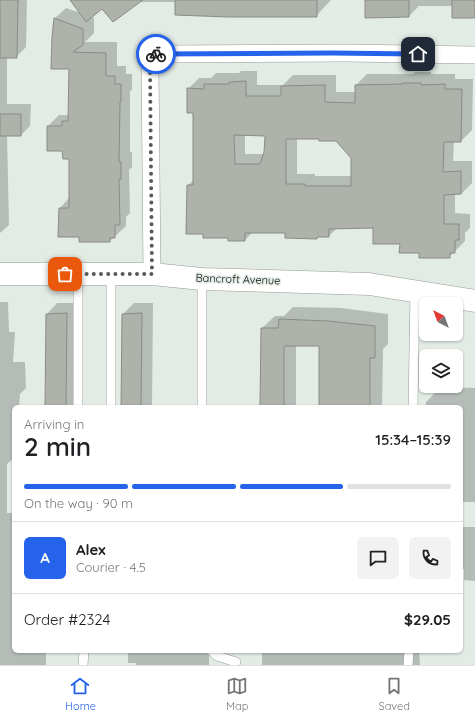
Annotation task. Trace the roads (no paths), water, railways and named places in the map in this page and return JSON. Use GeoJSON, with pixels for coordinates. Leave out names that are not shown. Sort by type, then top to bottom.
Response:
{"type":"FeatureCollection","features":[{"type":"Feature","properties":{"kind":"main road","name":"Bancroft Avenue"},"geometry":{"type":"LineString","coordinates":[[0,274],[152,274],[202,279],[369,284],[475,301]]}},
{"type":"Feature","properties":{"kind":"street"},"geometry":{"type":"LineString","coordinates":[[152,274],[150,65],[154,55],[346,53],[475,55]]}},
{"type":"Feature","properties":{"kind":"lane"},"geometry":{"type":"LineString","coordinates":[[78,274],[78,405]]}},
{"type":"Feature","properties":{"kind":"lane"},"geometry":{"type":"LineString","coordinates":[[111,405],[112,274]]}},
{"type":"Feature","properties":{"kind":"lane"},"geometry":{"type":"LineString","coordinates":[[202,279],[202,405]]}},
{"type":"Feature","properties":{"kind":"lane"},"geometry":{"type":"LineString","coordinates":[[413,405],[415,292]]}},
{"type":"Feature","properties":{"kind":"lane"},"geometry":{"type":"LineString","coordinates":[[83,665],[84,653]]}},
{"type":"Feature","properties":{"kind":"lane"},"geometry":{"type":"LineString","coordinates":[[214,653],[216,656],[236,662]]}},
{"type":"Feature","properties":{"kind":"lane"},"geometry":{"type":"LineString","coordinates":[[408,653],[408,665]]}}]}
